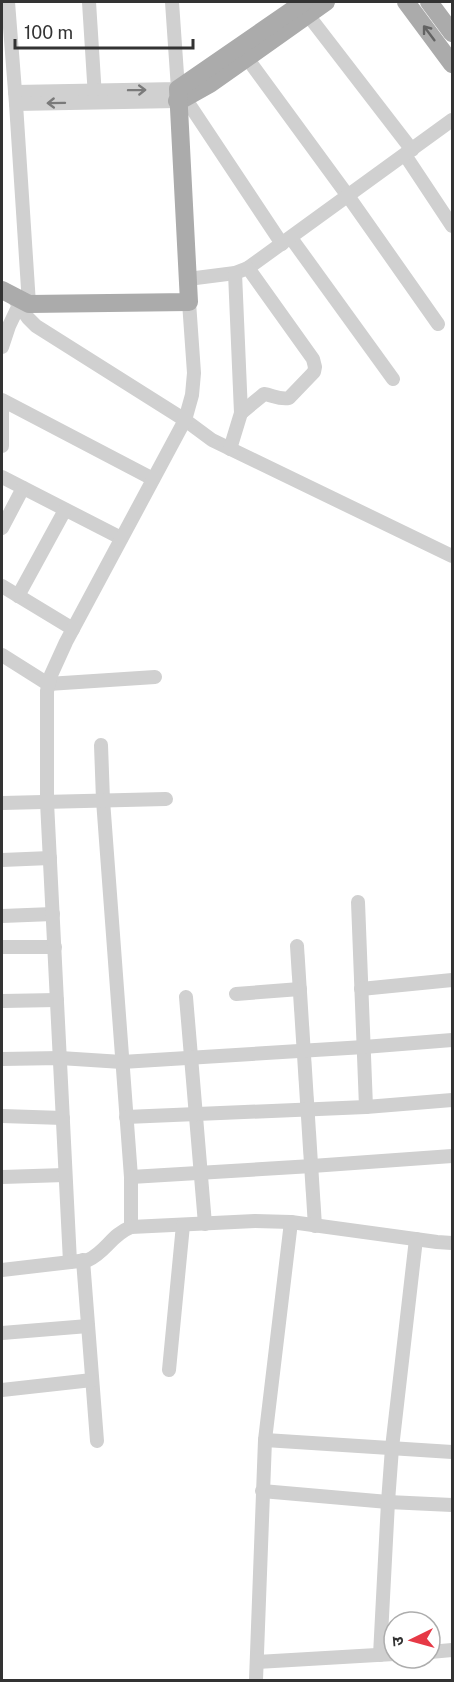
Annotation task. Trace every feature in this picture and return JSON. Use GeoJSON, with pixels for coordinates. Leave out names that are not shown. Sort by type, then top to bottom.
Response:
{"type":"FeatureCollection","features":[{"type":"Feature","properties":{"kind":"main road"},"geometry":{"type":"LineString","coordinates":[[180,96],[302,5],[326,2]]}},
{"type":"Feature","properties":{"kind":"main road"},"geometry":{"type":"LineString","coordinates":[[406,2],[453,64]]}},
{"type":"Feature","properties":{"kind":"main road"},"geometry":{"type":"LineString","coordinates":[[429,2],[453,33]]}},
{"type":"Feature","properties":{"kind":"main road"},"geometry":{"type":"LineString","coordinates":[[180,96],[210,84],[247,58],[302,5]]}},
{"type":"Feature","properties":{"kind":"main road"},"geometry":{"type":"LineString","coordinates":[[16,298],[189,302],[180,96]]}},
{"type":"Feature","properties":{"kind":"street"},"geometry":{"type":"LineString","coordinates":[[2,347],[16,298],[16,98],[8,2]]}},
{"type":"Feature","properties":{"kind":"street"},"geometry":{"type":"LineString","coordinates":[[89,2],[95,97]]}},
{"type":"Feature","properties":{"kind":"street"},"geometry":{"type":"LineString","coordinates":[[172,2],[180,96],[393,379]]}},
{"type":"Feature","properties":{"kind":"street"},"geometry":{"type":"LineString","coordinates":[[302,5],[409,152],[453,225]]}},
{"type":"Feature","properties":{"kind":"street"},"geometry":{"type":"LineString","coordinates":[[247,58],[438,324]]}},
{"type":"Feature","properties":{"kind":"street"},"geometry":{"type":"LineString","coordinates":[[16,98],[180,96]]}},
{"type":"Feature","properties":{"kind":"street"},"geometry":{"type":"LineString","coordinates":[[188,279],[235,273],[248,268],[453,120]]}},
{"type":"Feature","properties":{"kind":"street"},"geometry":{"type":"LineString","coordinates":[[241,413],[264,394],[283,399],[289,398],[314,372],[315,367],[313,359],[248,268]]}},
{"type":"Feature","properties":{"kind":"street"},"geometry":{"type":"LineString","coordinates":[[230,448],[241,413],[235,273]]}},
{"type":"Feature","properties":{"kind":"street"},"geometry":{"type":"LineString","coordinates":[[16,298],[36,326],[185,420],[212,440],[453,556]]}},
{"type":"Feature","properties":{"kind":"street"},"geometry":{"type":"LineString","coordinates":[[97,1441],[88,1326],[76,1261],[65,1175],[47,802],[47,691],[51,675],[73,629],[185,420],[192,395],[194,373],[189,302]]}},
{"type":"Feature","properties":{"kind":"street"},"geometry":{"type":"LineString","coordinates":[[2,400],[153,479]]}},
{"type":"Feature","properties":{"kind":"street"},"geometry":{"type":"LineString","coordinates":[[2,407],[2,446]]}},
{"type":"Feature","properties":{"kind":"street"},"geometry":{"type":"LineString","coordinates":[[2,477],[121,538]]}},
{"type":"Feature","properties":{"kind":"street"},"geometry":{"type":"LineString","coordinates":[[2,528],[23,488]]}},
{"type":"Feature","properties":{"kind":"street"},"geometry":{"type":"LineString","coordinates":[[18,596],[65,510]]}},
{"type":"Feature","properties":{"kind":"street"},"geometry":{"type":"LineString","coordinates":[[2,586],[73,629]]}},
{"type":"Feature","properties":{"kind":"street"},"geometry":{"type":"LineString","coordinates":[[2,655],[48,684],[154,677]]}},
{"type":"Feature","properties":{"kind":"street"},"geometry":{"type":"LineString","coordinates":[[101,746],[130,1177],[131,1227]]}},
{"type":"Feature","properties":{"kind":"street"},"geometry":{"type":"LineString","coordinates":[[2,803],[166,799]]}},
{"type":"Feature","properties":{"kind":"street"},"geometry":{"type":"LineString","coordinates":[[2,860],[50,858]]}},
{"type":"Feature","properties":{"kind":"street"},"geometry":{"type":"LineString","coordinates":[[358,902],[366,1107]]}},
{"type":"Feature","properties":{"kind":"street"},"geometry":{"type":"LineString","coordinates":[[2,916],[53,914]]}},
{"type":"Feature","properties":{"kind":"street"},"geometry":{"type":"LineString","coordinates":[[297,946],[315,1226]]}},
{"type":"Feature","properties":{"kind":"street"},"geometry":{"type":"LineString","coordinates":[[2,947],[55,947]]}},
{"type":"Feature","properties":{"kind":"street"},"geometry":{"type":"LineString","coordinates":[[361,990],[453,980]]}},
{"type":"Feature","properties":{"kind":"street"},"geometry":{"type":"LineString","coordinates":[[236,994],[300,989]]}},
{"type":"Feature","properties":{"kind":"street"},"geometry":{"type":"LineString","coordinates":[[186,997],[205,1224]]}},
{"type":"Feature","properties":{"kind":"street"},"geometry":{"type":"LineString","coordinates":[[2,1002],[57,1000]]}},
{"type":"Feature","properties":{"kind":"street"},"geometry":{"type":"LineString","coordinates":[[2,1059],[60,1058],[122,1062],[453,1040]]}},
{"type":"Feature","properties":{"kind":"street"},"geometry":{"type":"LineString","coordinates":[[126,1117],[366,1107],[453,1100]]}},
{"type":"Feature","properties":{"kind":"street"},"geometry":{"type":"LineString","coordinates":[[2,1116],[63,1118]]}},
{"type":"Feature","properties":{"kind":"street"},"geometry":{"type":"LineString","coordinates":[[130,1177],[453,1156]]}},
{"type":"Feature","properties":{"kind":"street"},"geometry":{"type":"LineString","coordinates":[[2,1177],[65,1175]]}},
{"type":"Feature","properties":{"kind":"street"},"geometry":{"type":"LineString","coordinates":[[2,1270],[98,1256],[121,1231],[131,1227],[255,1221],[291,1222],[453,1243]]}},
{"type":"Feature","properties":{"kind":"street"},"geometry":{"type":"LineString","coordinates":[[256,1680],[265,1440],[291,1222]]}},
{"type":"Feature","properties":{"kind":"street"},"geometry":{"type":"LineString","coordinates":[[169,1370],[183,1225]]}},
{"type":"Feature","properties":{"kind":"street"},"geometry":{"type":"LineString","coordinates":[[257,1662],[380,1655],[392,1448],[416,1239]]}},
{"type":"Feature","properties":{"kind":"street"},"geometry":{"type":"LineString","coordinates":[[2,1333],[88,1326]]}},
{"type":"Feature","properties":{"kind":"street"},"geometry":{"type":"LineString","coordinates":[[2,1390],[92,1380]]}},
{"type":"Feature","properties":{"kind":"street"},"geometry":{"type":"LineString","coordinates":[[265,1440],[453,1452]]}},
{"type":"Feature","properties":{"kind":"street"},"geometry":{"type":"LineString","coordinates":[[262,1491],[453,1505]]}}]}
